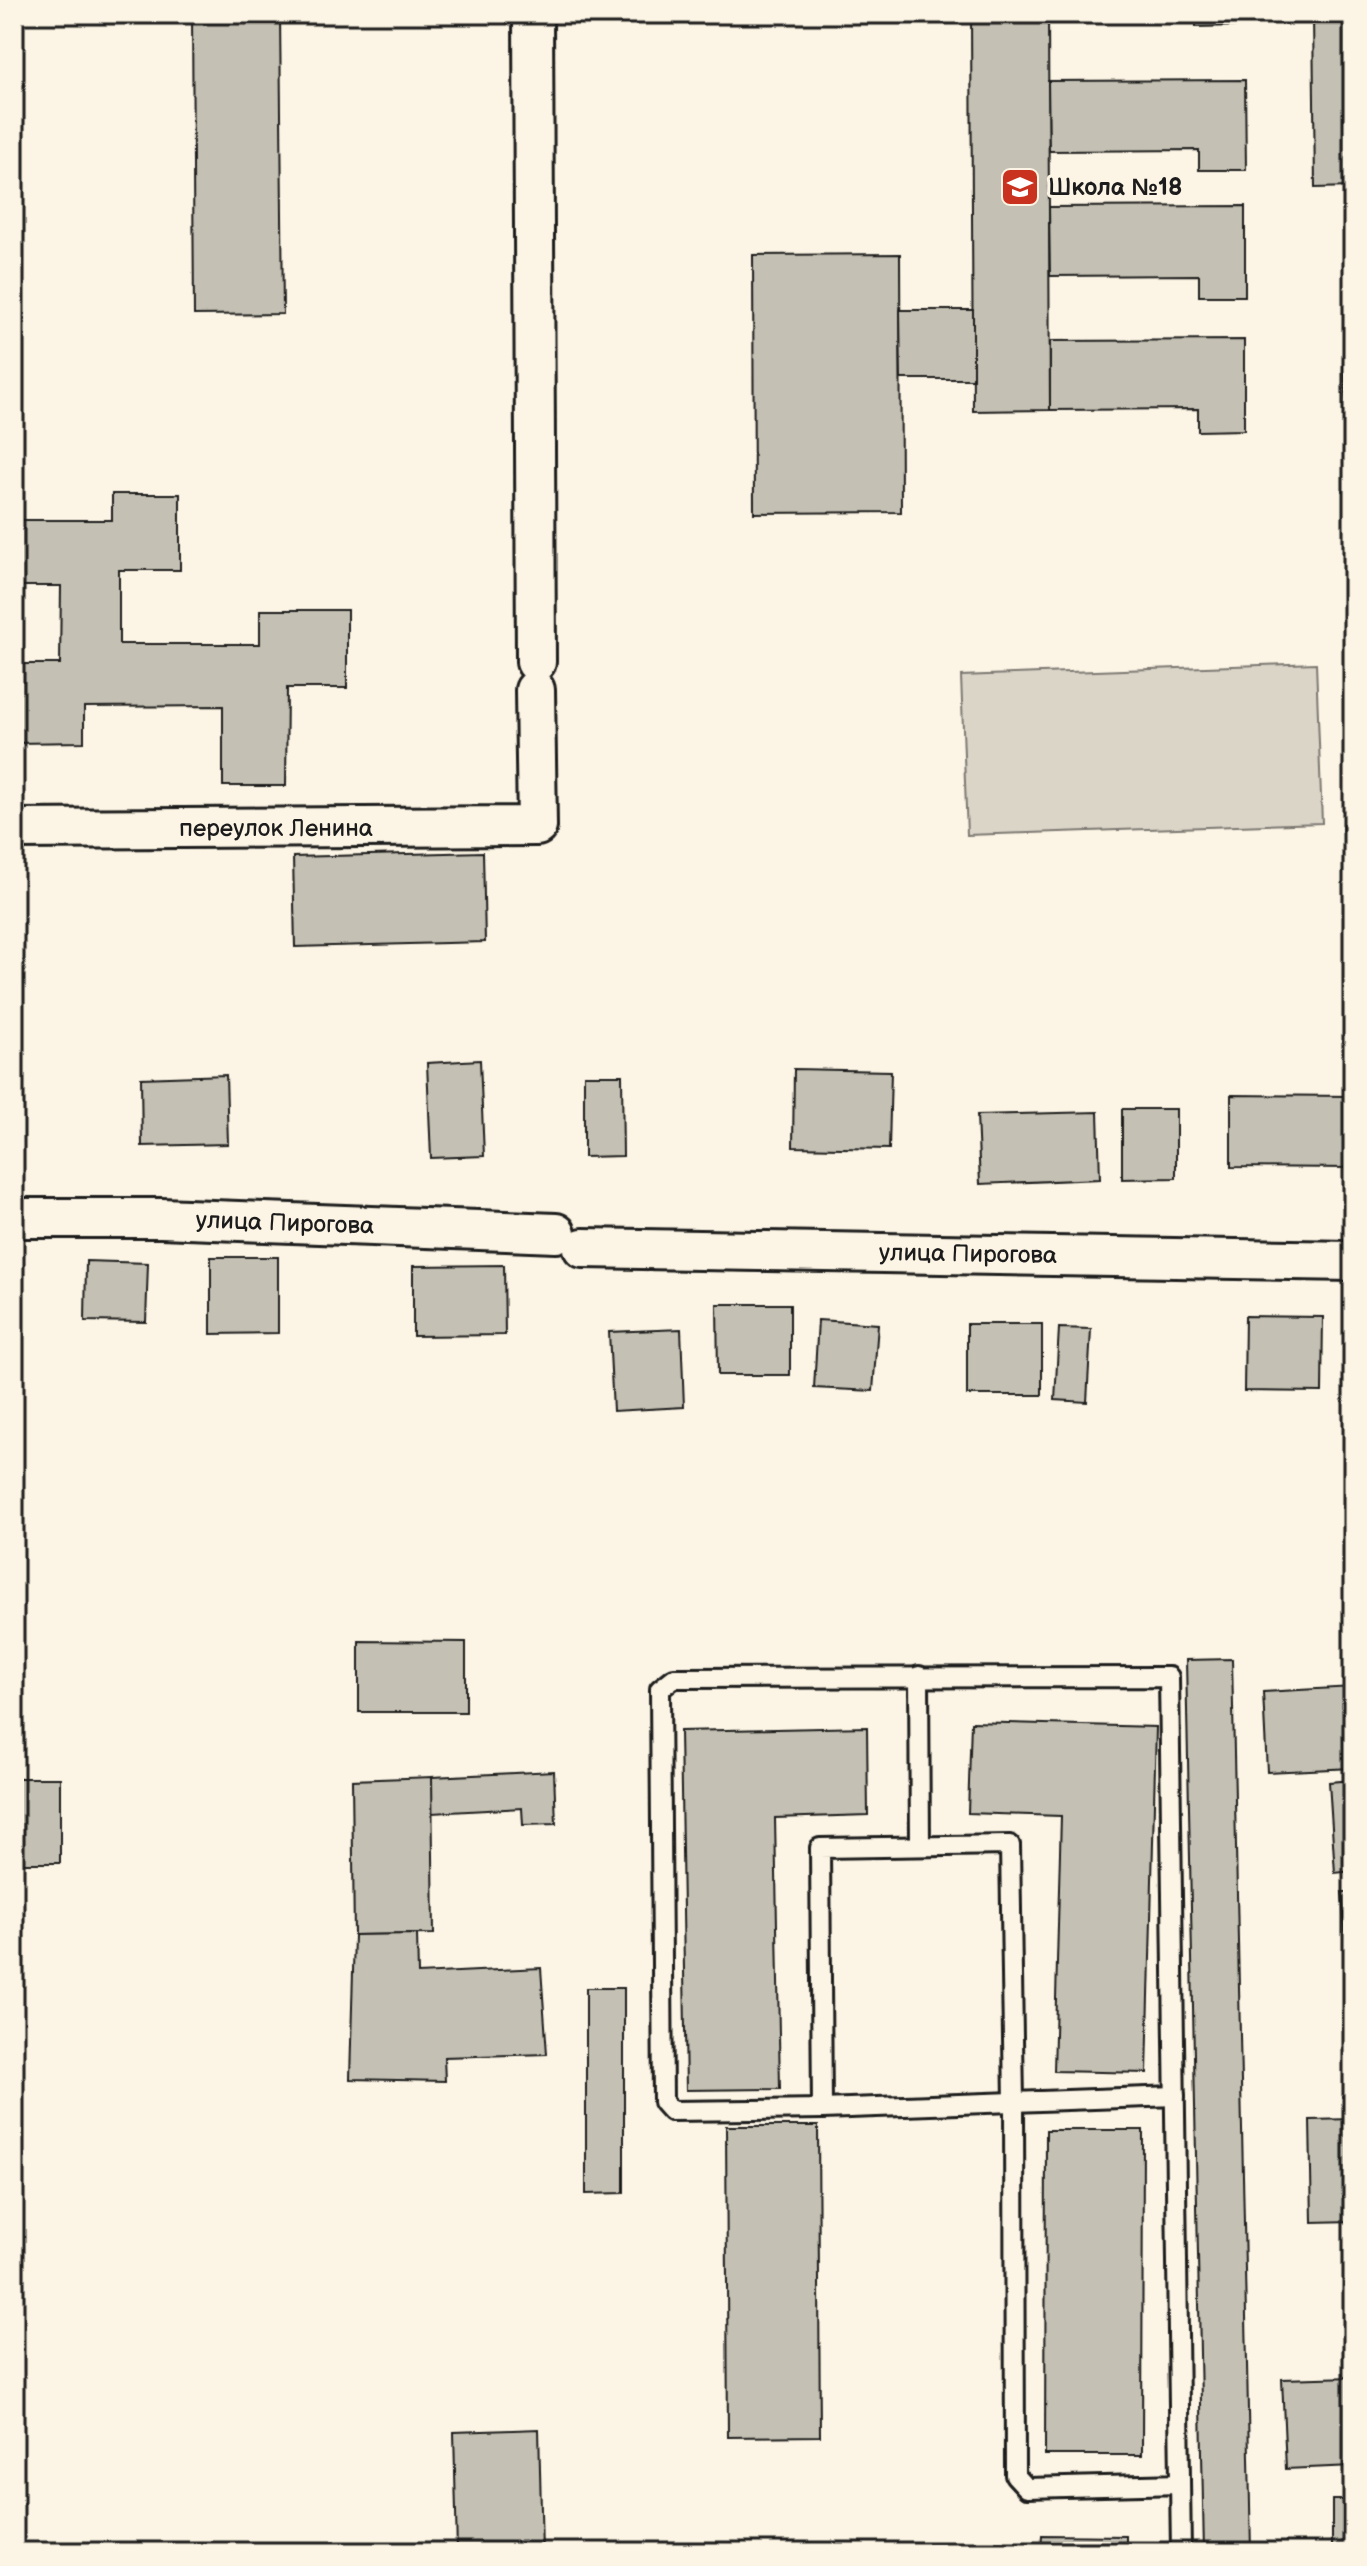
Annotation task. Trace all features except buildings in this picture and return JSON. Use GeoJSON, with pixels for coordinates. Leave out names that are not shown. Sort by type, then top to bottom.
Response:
{"type":"FeatureCollection","features":[{"type":"Feature","properties":{"kind":"street","name":"переулок Ленина"},"geometry":{"type":"LineString","coordinates":[[14,829],[537,826],[533,14]]}},
{"type":"Feature","properties":{"kind":"street","name":"улица Пирогова"},"geometry":{"type":"LineString","coordinates":[[14,1218],[161,1218],[570,1240],[1353,1261]]}},
{"type":"Feature","properties":{"kind":"lane"},"geometry":{"type":"LineString","coordinates":[[919,1676],[920,1846]]}},
{"type":"Feature","properties":{"kind":"lane"},"geometry":{"type":"LineString","coordinates":[[1175,2096],[822,2109],[671,2111],[663,2102],[660,1689],[674,1678],[1169,1677],[1175,2096],[1181,2552]]}},
{"type":"Feature","properties":{"kind":"lane"},"geometry":{"type":"LineString","coordinates":[[822,2109],[820,1848],[1010,1845],[1015,2475],[1027,2488],[1180,2484]]}},
{"type":"Feature","properties":{"kind":"shaded area"},"geometry":{"type":"Polygon","coordinates":[[[1316,663],[1322,823],[967,835],[961,676],[1316,663]]]}},
{"type":"Feature","properties":{"kind":"place","name":"Школа №18"},"geometry":{"type":"Point","coordinates":[1020,187]}}]}
